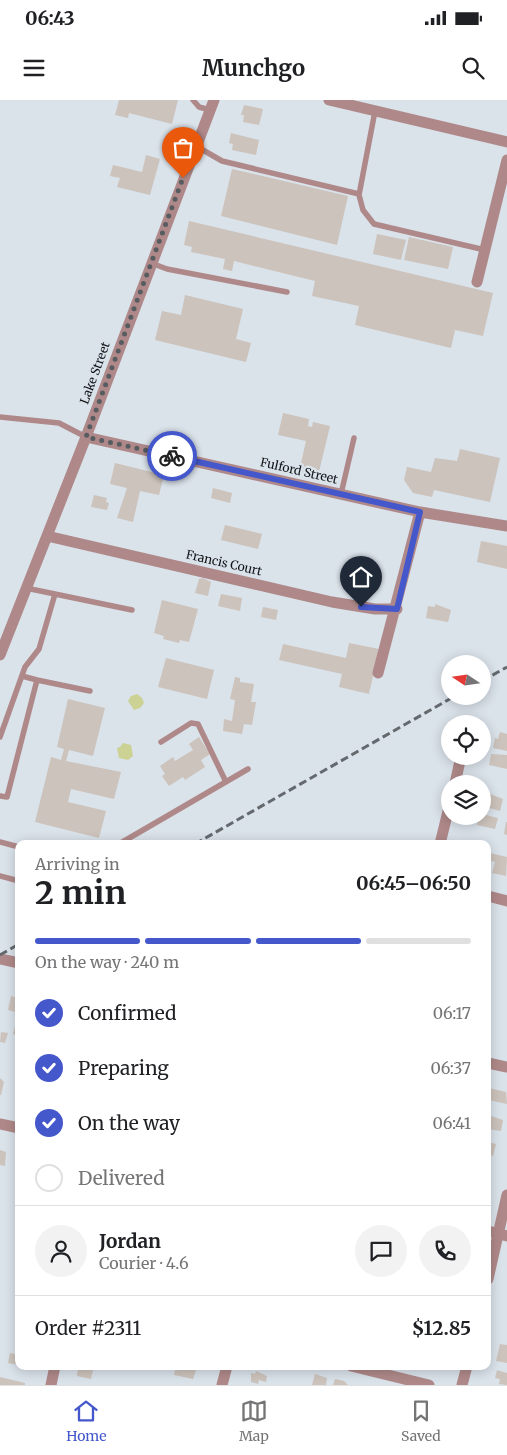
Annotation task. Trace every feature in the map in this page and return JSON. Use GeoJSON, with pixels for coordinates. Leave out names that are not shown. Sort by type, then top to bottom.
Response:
{"type":"FeatureCollection","features":[{"type":"Feature","properties":{"kind":"street"},"geometry":{"type":"LineString","coordinates":[[329,100],[507,142]]}},
{"type":"Feature","properties":{"kind":"street","name":"Lake Street"},"geometry":{"type":"LineString","coordinates":[[0,655],[86,437],[212,105]]}},
{"type":"Feature","properties":{"kind":"street"},"geometry":{"type":"LineString","coordinates":[[477,282],[507,160]]}},
{"type":"Feature","properties":{"kind":"street","name":"Fulford Street"},"geometry":{"type":"LineString","coordinates":[[86,437],[420,512],[507,526]]}},
{"type":"Feature","properties":{"kind":"street"},"geometry":{"type":"LineString","coordinates":[[378,673],[397,609],[420,512]]}},
{"type":"Feature","properties":{"kind":"street","name":"Francis Court"},"geometry":{"type":"LineString","coordinates":[[47,536],[332,602],[376,609],[397,609]]}},
{"type":"Feature","properties":{"kind":"street"},"geometry":{"type":"LineString","coordinates":[[441,840],[445,825]]}},
{"type":"Feature","properties":{"kind":"street"},"geometry":{"type":"LineString","coordinates":[[491,897],[507,901]]}},
{"type":"Feature","properties":{"kind":"street"},"geometry":{"type":"LineString","coordinates":[[0,959],[15,962]]}},
{"type":"Feature","properties":{"kind":"street"},"geometry":{"type":"LineString","coordinates":[[491,1064],[507,1067]]}},
{"type":"Feature","properties":{"kind":"street"},"geometry":{"type":"LineString","coordinates":[[0,1124],[15,1127]]}},
{"type":"Feature","properties":{"kind":"street"},"geometry":{"type":"LineString","coordinates":[[491,1264],[507,1195]]}},
{"type":"Feature","properties":{"kind":"street"},"geometry":{"type":"LineString","coordinates":[[51,1385],[54,1370]]}},
{"type":"Feature","properties":{"kind":"street"},"geometry":{"type":"LineString","coordinates":[[222,1385],[226,1370]]}},
{"type":"Feature","properties":{"kind":"street"},"geometry":{"type":"LineString","coordinates":[[367,1370],[429,1385]]}},
{"type":"Feature","properties":{"kind":"street"},"geometry":{"type":"LineString","coordinates":[[462,1385],[466,1370]]}},
{"type":"Feature","properties":{"kind":"lane"},"geometry":{"type":"LineString","coordinates":[[193,100],[200,106],[212,105]]}},
{"type":"Feature","properties":{"kind":"lane"},"geometry":{"type":"LineString","coordinates":[[375,111],[359,194],[363,210],[374,224],[485,250]]}},
{"type":"Feature","properties":{"kind":"lane"},"geometry":{"type":"LineString","coordinates":[[196,146],[222,161],[359,194]]}},
{"type":"Feature","properties":{"kind":"lane"},"geometry":{"type":"LineString","coordinates":[[151,263],[167,269],[287,292]]}},
{"type":"Feature","properties":{"kind":"lane"},"geometry":{"type":"LineString","coordinates":[[0,417],[59,423],[86,437]]}},
{"type":"Feature","properties":{"kind":"lane"},"geometry":{"type":"LineString","coordinates":[[341,494],[354,438]]}},
{"type":"Feature","properties":{"kind":"lane"},"geometry":{"type":"LineString","coordinates":[[26,588],[132,610]]}},
{"type":"Feature","properties":{"kind":"lane"},"geometry":{"type":"LineString","coordinates":[[0,737],[22,676],[39,648],[55,594]]}},
{"type":"Feature","properties":{"kind":"lane"},"geometry":{"type":"LineString","coordinates":[[22,676],[90,691]]}},
{"type":"Feature","properties":{"kind":"lane"},"geometry":{"type":"LineString","coordinates":[[0,796],[7,797],[36,680]]}},
{"type":"Feature","properties":{"kind":"lane"},"geometry":{"type":"LineString","coordinates":[[161,742],[191,723],[198,724],[226,782]]}},
{"type":"Feature","properties":{"kind":"lane"},"geometry":{"type":"LineString","coordinates":[[126,840],[248,769]]}},
{"type":"Feature","properties":{"kind":"lane"},"geometry":{"type":"LineString","coordinates":[[0,842],[15,845]]}},
{"type":"Feature","properties":{"kind":"lane"},"geometry":{"type":"LineString","coordinates":[[0,876],[15,880]]}},
{"type":"Feature","properties":{"kind":"green space"},"geometry":{"type":"Polygon","coordinates":[[[137,694],[144,703],[140,708],[134,710],[128,701],[131,696],[137,694]]]}},
{"type":"Feature","properties":{"kind":"green space"},"geometry":{"type":"Polygon","coordinates":[[[123,743],[131,745],[133,756],[128,760],[119,758],[117,748],[123,743]]]}},
{"type":"Feature","properties":{"kind":"building"},"geometry":{"type":"Polygon","coordinates":[[[119,100],[178,100],[172,124],[129,113],[128,118],[115,115],[119,100]]]}},
{"type":"Feature","properties":{"kind":"building"},"geometry":{"type":"Polygon","coordinates":[[[244,105],[263,109],[259,125],[243,122],[244,115],[241,115],[244,105]]]}},
{"type":"Feature","properties":{"kind":"building"},"geometry":{"type":"Polygon","coordinates":[[[231,133],[259,140],[256,155],[232,150],[233,144],[229,143],[231,133]]]}},
{"type":"Feature","properties":{"kind":"building"},"geometry":{"type":"Polygon","coordinates":[[[146,155],[160,159],[150,195],[117,187],[120,178],[110,176],[113,165],[142,172],[146,155]]]}},
{"type":"Feature","properties":{"kind":"building"},"geometry":{"type":"Polygon","coordinates":[[[232,169],[348,196],[337,245],[221,216],[232,169]]]}},
{"type":"Feature","properties":{"kind":"building"},"geometry":{"type":"Polygon","coordinates":[[[189,221],[493,293],[483,336],[455,330],[451,348],[355,325],[359,306],[312,296],[315,281],[234,261],[232,271],[223,269],[225,259],[191,252],[192,247],[184,245],[189,221]]]}},
{"type":"Feature","properties":{"kind":"building"},"geometry":{"type":"Polygon","coordinates":[[[377,234],[406,240],[401,260],[373,254],[377,234]]]}},
{"type":"Feature","properties":{"kind":"building"},"geometry":{"type":"Polygon","coordinates":[[[409,237],[453,247],[448,269],[404,260],[409,237]]]}},
{"type":"Feature","properties":{"kind":"building"},"geometry":{"type":"Polygon","coordinates":[[[185,295],[243,309],[236,339],[251,343],[246,362],[155,340],[162,311],[181,315],[185,295]]]}},
{"type":"Feature","properties":{"kind":"building"},"geometry":{"type":"Polygon","coordinates":[[[283,413],[309,419],[308,426],[312,427],[313,422],[330,426],[318,476],[299,472],[306,441],[278,435],[283,413]]]}},
{"type":"Feature","properties":{"kind":"building"},"geometry":{"type":"Polygon","coordinates":[[[460,449],[500,458],[490,502],[434,490],[432,497],[413,493],[404,480],[407,467],[431,472],[435,458],[457,461],[460,449]]]}},
{"type":"Feature","properties":{"kind":"building"},"geometry":{"type":"Polygon","coordinates":[[[115,463],[164,475],[159,495],[140,491],[133,522],[117,518],[127,488],[110,484],[115,463]]]}},
{"type":"Feature","properties":{"kind":"building"},"geometry":{"type":"Polygon","coordinates":[[[213,488],[232,493],[230,503],[211,498],[213,488]]]}},
{"type":"Feature","properties":{"kind":"building"},"geometry":{"type":"Polygon","coordinates":[[[94,495],[107,498],[106,502],[109,503],[107,510],[91,507],[94,495]]]}},
{"type":"Feature","properties":{"kind":"building"},"geometry":{"type":"Polygon","coordinates":[[[225,525],[262,534],[258,549],[221,540],[225,525]]]}},
{"type":"Feature","properties":{"kind":"building"},"geometry":{"type":"Polygon","coordinates":[[[481,541],[507,546],[507,569],[477,562],[481,541]]]}},
{"type":"Feature","properties":{"kind":"building"},"geometry":{"type":"Polygon","coordinates":[[[203,578],[211,582],[208,596],[195,593],[199,579],[203,578]]]}},
{"type":"Feature","properties":{"kind":"building"},"geometry":{"type":"Polygon","coordinates":[[[221,594],[242,598],[240,611],[218,606],[221,594]]]}},
{"type":"Feature","properties":{"kind":"building"},"geometry":{"type":"Polygon","coordinates":[[[162,600],[198,609],[189,642],[180,640],[179,643],[163,639],[164,636],[154,633],[162,600]]]}},
{"type":"Feature","properties":{"kind":"building"},"geometry":{"type":"Polygon","coordinates":[[[435,604],[451,610],[448,622],[426,618],[428,606],[435,607],[435,604]]]}},
{"type":"Feature","properties":{"kind":"building"},"geometry":{"type":"Polygon","coordinates":[[[263,607],[278,610],[276,620],[261,617],[263,607]]]}},
{"type":"Feature","properties":{"kind":"building"},"geometry":{"type":"Polygon","coordinates":[[[349,643],[379,649],[369,694],[339,687],[342,674],[279,660],[283,644],[346,658],[349,643]]]}},
{"type":"Feature","properties":{"kind":"building"},"geometry":{"type":"Polygon","coordinates":[[[166,658],[214,670],[207,699],[158,687],[166,658]]]}},
{"type":"Feature","properties":{"kind":"building"},"geometry":{"type":"Polygon","coordinates":[[[235,677],[240,678],[240,682],[254,684],[251,702],[256,702],[252,725],[244,724],[242,734],[223,731],[224,719],[232,721],[235,700],[230,699],[235,677]]]}},
{"type":"Feature","properties":{"kind":"building"},"geometry":{"type":"Polygon","coordinates":[[[68,699],[105,708],[93,756],[69,750],[66,761],[121,772],[114,799],[71,789],[68,802],[106,811],[99,838],[35,822],[51,757],[61,760],[64,749],[57,747],[68,699]]]}},
{"type":"Feature","properties":{"kind":"building"},"geometry":{"type":"Polygon","coordinates":[[[500,732],[507,734],[507,751],[493,748],[495,738],[498,739],[500,732]]]}},
{"type":"Feature","properties":{"kind":"building"},"geometry":{"type":"Polygon","coordinates":[[[199,737],[210,754],[201,760],[205,767],[185,780],[183,777],[169,786],[162,776],[165,774],[160,766],[173,757],[175,761],[193,750],[189,744],[199,737]]]}},
{"type":"Feature","properties":{"kind":"building"},"geometry":{"type":"Polygon","coordinates":[[[491,754],[507,755],[507,769],[489,765],[491,765],[491,754]]]}},
{"type":"Feature","properties":{"kind":"building"},"geometry":{"type":"Polygon","coordinates":[[[491,794],[503,799],[500,811],[491,808],[491,794]]]}},
{"type":"Feature","properties":{"kind":"building"},"geometry":{"type":"Polygon","coordinates":[[[491,816],[498,818],[495,829],[477,825],[491,825],[491,816]]]}},
{"type":"Feature","properties":{"kind":"building"},"geometry":{"type":"Polygon","coordinates":[[[507,822],[507,835],[504,834],[507,822]]]}},
{"type":"Feature","properties":{"kind":"building"},"geometry":{"type":"Polygon","coordinates":[[[491,853],[507,857],[506,876],[492,873],[495,862],[491,861],[491,853]]]}},
{"type":"Feature","properties":{"kind":"building"},"geometry":{"type":"Polygon","coordinates":[[[11,996],[15,997],[15,1012],[8,1010],[11,996]]]}},
{"type":"Feature","properties":{"kind":"building"},"geometry":{"type":"Polygon","coordinates":[[[1,1032],[8,1033],[5,1043],[0,1042],[1,1032]]]}},
{"type":"Feature","properties":{"kind":"building"},"geometry":{"type":"Polygon","coordinates":[[[0,1078],[4,1082],[1,1095],[0,1095],[0,1078]]]}},
{"type":"Feature","properties":{"kind":"building"},"geometry":{"type":"Polygon","coordinates":[[[491,1088],[506,1092],[507,1104],[491,1101],[491,1088]]]}},
{"type":"Feature","properties":{"kind":"building"},"geometry":{"type":"Polygon","coordinates":[[[491,1116],[503,1120],[501,1131],[491,1129],[491,1116]]]}},
{"type":"Feature","properties":{"kind":"building"},"geometry":{"type":"Polygon","coordinates":[[[491,1143],[496,1144],[493,1156],[491,1156],[491,1143]]]}},
{"type":"Feature","properties":{"kind":"building"},"geometry":{"type":"Polygon","coordinates":[[[0,1150],[6,1152],[5,1166],[0,1165],[0,1150]]]}},
{"type":"Feature","properties":{"kind":"building"},"geometry":{"type":"Polygon","coordinates":[[[500,1344],[507,1345],[507,1363],[496,1361],[500,1344]]]}},
{"type":"Feature","properties":{"kind":"building"},"geometry":{"type":"Polygon","coordinates":[[[10,1353],[15,1354],[15,1364],[8,1363],[10,1353]]]}},
{"type":"Feature","properties":{"kind":"building"},"geometry":{"type":"Polygon","coordinates":[[[78,1370],[93,1370],[91,1379],[77,1376],[78,1370]]]}},
{"type":"Feature","properties":{"kind":"building"},"geometry":{"type":"Polygon","coordinates":[[[175,1370],[196,1370],[193,1379],[174,1375],[175,1370]]]}},
{"type":"Feature","properties":{"kind":"building"},"geometry":{"type":"Polygon","coordinates":[[[497,1370],[507,1373],[507,1385],[499,1384],[500,1379],[495,1378],[497,1370]]]}},
{"type":"Feature","properties":{"kind":"building"},"geometry":{"type":"Polygon","coordinates":[[[256,1371],[267,1376],[266,1382],[259,1380],[258,1384],[251,1382],[251,1373],[255,1374],[256,1371]]]}},
{"type":"Feature","properties":{"kind":"building"},"geometry":{"type":"Polygon","coordinates":[[[315,1374],[327,1378],[326,1385],[312,1385],[315,1374]]]}},
{"type":"Feature","properties":{"kind":"building"},"geometry":{"type":"Polygon","coordinates":[[[0,1377],[25,1383],[25,1385],[0,1385],[0,1377]]]}},
{"type":"Feature","properties":{"kind":"building"},"geometry":{"type":"Polygon","coordinates":[[[335,1379],[344,1381],[348,1385],[333,1385],[335,1379]]]}},
{"type":"Feature","properties":{"kind":"railway"},"geometry":{"type":"LineString","coordinates":[[491,676],[507,667]]}},
{"type":"Feature","properties":{"kind":"railway"},"geometry":{"type":"LineString","coordinates":[[202,840],[441,704]]}},
{"type":"Feature","properties":{"kind":"railway"},"geometry":{"type":"LineString","coordinates":[[0,955],[15,946]]}},
{"type":"Feature","properties":{"kind":"way so far"},"geometry":{"type":"LineString","coordinates":[[172,456],[86,437],[183,178]]}},
{"type":"Feature","properties":{"kind":"route"},"geometry":{"type":"LineString","coordinates":[[172,456],[420,512],[397,609],[361,607]]}}]}
